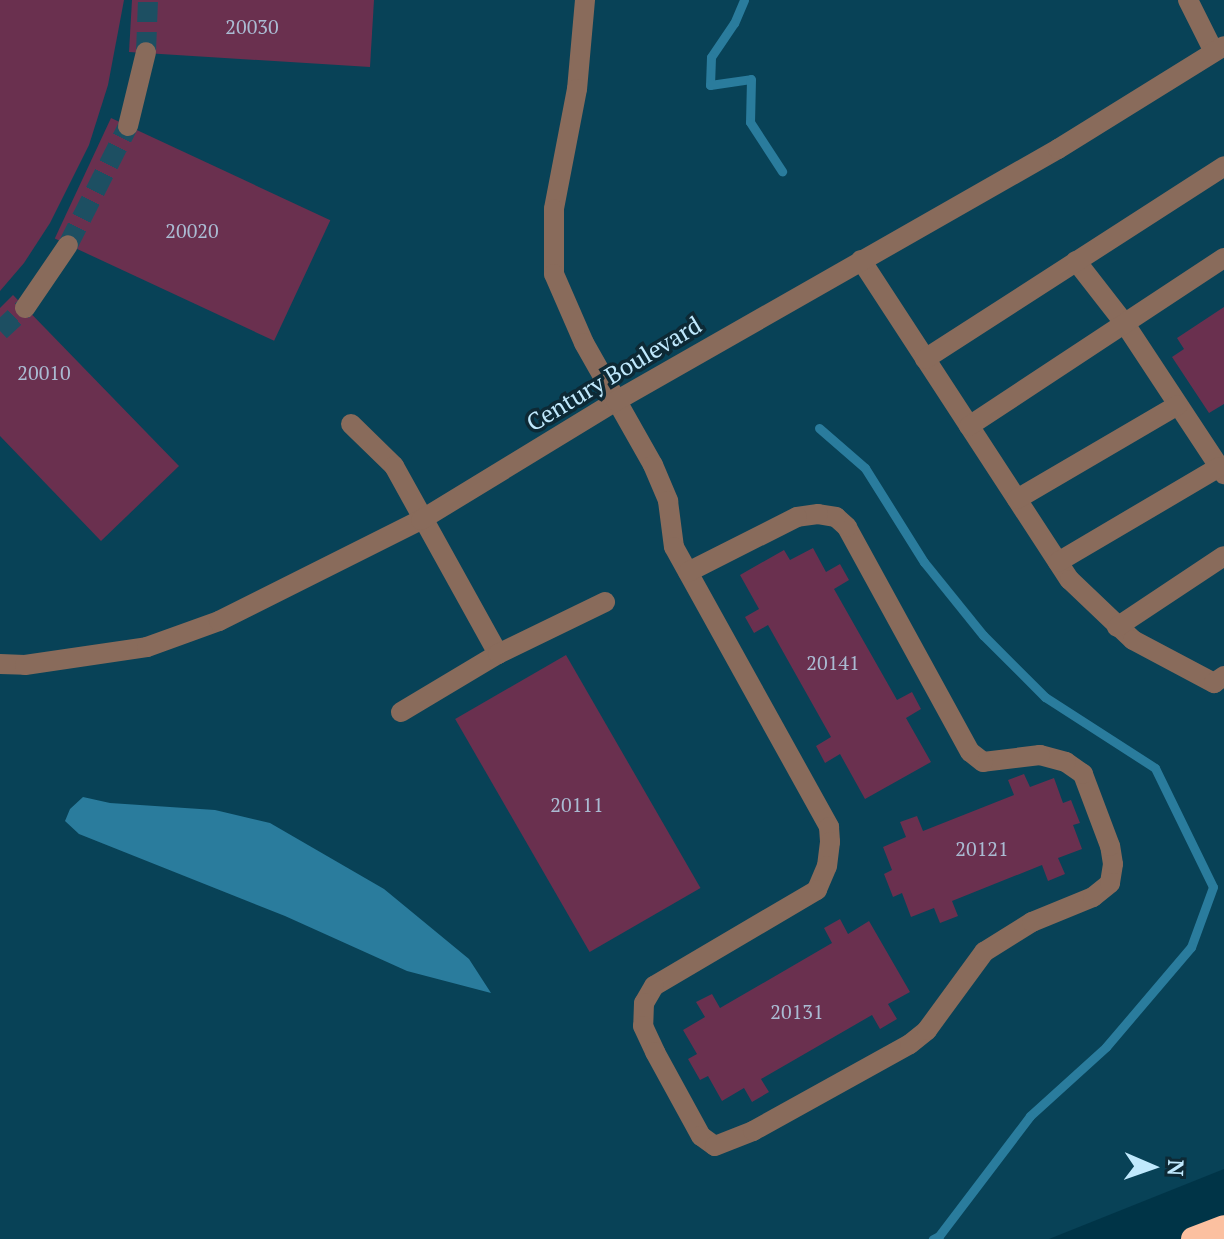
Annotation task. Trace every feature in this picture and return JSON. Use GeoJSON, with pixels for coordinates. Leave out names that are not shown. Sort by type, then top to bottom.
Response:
{"type":"FeatureCollection","features":[{"type":"Feature","properties":{"kind":"highway"},"geometry":{"type":"LineString","coordinates":[[1193,1239],[1224,1227]]}},
{"type":"Feature","properties":{"kind":"street"},"geometry":{"type":"LineString","coordinates":[[585,0],[577,89],[554,209],[554,274],[584,343],[653,465],[668,501],[674,547],[829,827],[827,866],[817,890],[654,986],[644,1003],[643,1026],[655,1052],[701,1136],[715,1146],[753,1131],[910,1044],[927,1030],[984,952],[1032,922],[1093,897],[1110,883],[1113,864],[1110,846],[1083,774],[1066,762],[1040,755],[983,762],[970,752],[847,527],[836,517],[818,514],[797,517],[688,572]]}},
{"type":"Feature","properties":{"kind":"street"},"geometry":{"type":"LineString","coordinates":[[1188,0],[1219,49]]}},
{"type":"Feature","properties":{"kind":"street","name":"Century Boulevard"},"geometry":{"type":"LineString","coordinates":[[0,664],[25,665],[147,647],[219,621],[421,520],[616,401],[1058,149],[1219,49]]}},
{"type":"Feature","properties":{"kind":"street"},"geometry":{"type":"LineString","coordinates":[[128,126],[146,52]]}},
{"type":"Feature","properties":{"kind":"street"},"geometry":{"type":"LineString","coordinates":[[925,359],[1224,166]]}},
{"type":"Feature","properties":{"kind":"street"},"geometry":{"type":"LineString","coordinates":[[25,308],[68,245]]}},
{"type":"Feature","properties":{"kind":"street"},"geometry":{"type":"LineString","coordinates":[[969,426],[1224,258]]}},
{"type":"Feature","properties":{"kind":"street"},"geometry":{"type":"LineString","coordinates":[[861,260],[1070,580],[1133,640],[1214,683],[1224,676]]}},
{"type":"Feature","properties":{"kind":"street"},"geometry":{"type":"LineString","coordinates":[[1058,562],[1222,471],[1125,324],[1076,261]]}},
{"type":"Feature","properties":{"kind":"street"},"geometry":{"type":"LineString","coordinates":[[1017,499],[1178,405]]}},
{"type":"Feature","properties":{"kind":"street"},"geometry":{"type":"LineString","coordinates":[[351,424],[394,466],[421,520],[498,654]]}},
{"type":"Feature","properties":{"kind":"street"},"geometry":{"type":"LineString","coordinates":[[1117,627],[1224,556]]}},
{"type":"Feature","properties":{"kind":"street"},"geometry":{"type":"LineString","coordinates":[[401,712],[498,654],[605,602]]}},
{"type":"Feature","properties":{"kind":"shaded area"},"geometry":{"type":"Polygon","coordinates":[[[0,0],[1224,0],[1224,1169],[1049,1239],[0,1239],[0,0]]]}},
{"type":"Feature","properties":{"kind":"shaded area"},"geometry":{"type":"Polygon","coordinates":[[[83,797],[110,803],[215,810],[270,823],[384,889],[469,959],[491,993],[407,971],[285,916],[79,834],[65,821],[70,809],[83,797]]]}},
{"type":"Feature","properties":{"kind":"building"},"geometry":{"type":"Polygon","coordinates":[[[0,0],[124,0],[108,85],[89,145],[50,223],[24,263],[0,291],[0,0]]]}},
{"type":"Feature","properties":{"kind":"building"},"geometry":{"type":"Polygon","coordinates":[[[132,0],[374,0],[370,67],[129,52],[132,0]]]}},
{"type":"Feature","properties":{"kind":"building"},"geometry":{"type":"Polygon","coordinates":[[[111,118],[330,220],[274,341],[55,239],[111,118]]]}},
{"type":"Feature","properties":{"kind":"building"},"geometry":{"type":"Polygon","coordinates":[[[13,295],[179,466],[101,541],[0,436],[0,308],[13,295]]]}},
{"type":"Feature","properties":{"kind":"building"},"geometry":{"type":"Polygon","coordinates":[[[1224,307],[1224,404],[1209,413],[1172,357],[1184,349],[1177,338],[1224,307]]]}},
{"type":"Feature","properties":{"kind":"building"},"geometry":{"type":"Polygon","coordinates":[[[813,548],[826,572],[840,564],[849,580],[834,589],[897,700],[912,692],[921,709],[906,718],[931,762],[865,799],[840,754],[825,763],[816,746],[831,737],[768,625],[754,633],[745,617],[759,609],[740,575],[784,550],[790,560],[813,548]]]}},
{"type":"Feature","properties":{"kind":"building"},"geometry":{"type":"Polygon","coordinates":[[[566,655],[701,888],[590,952],[455,719],[566,655]]]}},
{"type":"Feature","properties":{"kind":"building"},"geometry":{"type":"Polygon","coordinates":[[[1024,774],[1030,787],[1054,778],[1063,803],[1071,800],[1080,823],[1073,825],[1082,849],[1058,858],[1065,874],[1048,881],[1042,865],[952,901],[958,916],[940,923],[934,908],[911,917],[902,893],[893,897],[884,874],[892,870],[883,847],[906,837],[900,822],[917,816],[923,831],[1014,795],[1008,780],[1024,774]]]}},
{"type":"Feature","properties":{"kind":"building"},"geometry":{"type":"Polygon","coordinates":[[[840,919],[848,934],[869,921],[910,992],[888,1004],[897,1019],[880,1029],[872,1015],[761,1079],[769,1092],[752,1102],[744,1088],[722,1101],[708,1076],[700,1080],[688,1059],[697,1054],[683,1030],[705,1017],[696,1002],[712,994],[720,1008],[832,943],[824,928],[840,919]]]}},
{"type":"Feature","properties":{"kind":"waterway"},"geometry":{"type":"LineString","coordinates":[[744,0],[734,23],[711,57],[710,85],[751,79],[750,122],[782,171]]}},
{"type":"Feature","properties":{"kind":"waterway"},"geometry":{"type":"LineString","coordinates":[[819,428],[865,468],[924,562],[983,635],[1045,697],[1155,768],[1213,887],[1191,947],[1106,1047],[1030,1116],[939,1236],[933,1239]]}},
{"type":"Feature","properties":{"kind":"tunnel"},"geometry":{"type":"LineString","coordinates":[[146,52],[148,0]]}},
{"type":"Feature","properties":{"kind":"tunnel"},"geometry":{"type":"LineString","coordinates":[[68,245],[128,126]]}},
{"type":"Feature","properties":{"kind":"tunnel"},"geometry":{"type":"LineString","coordinates":[[0,331],[25,308]]}}]}
